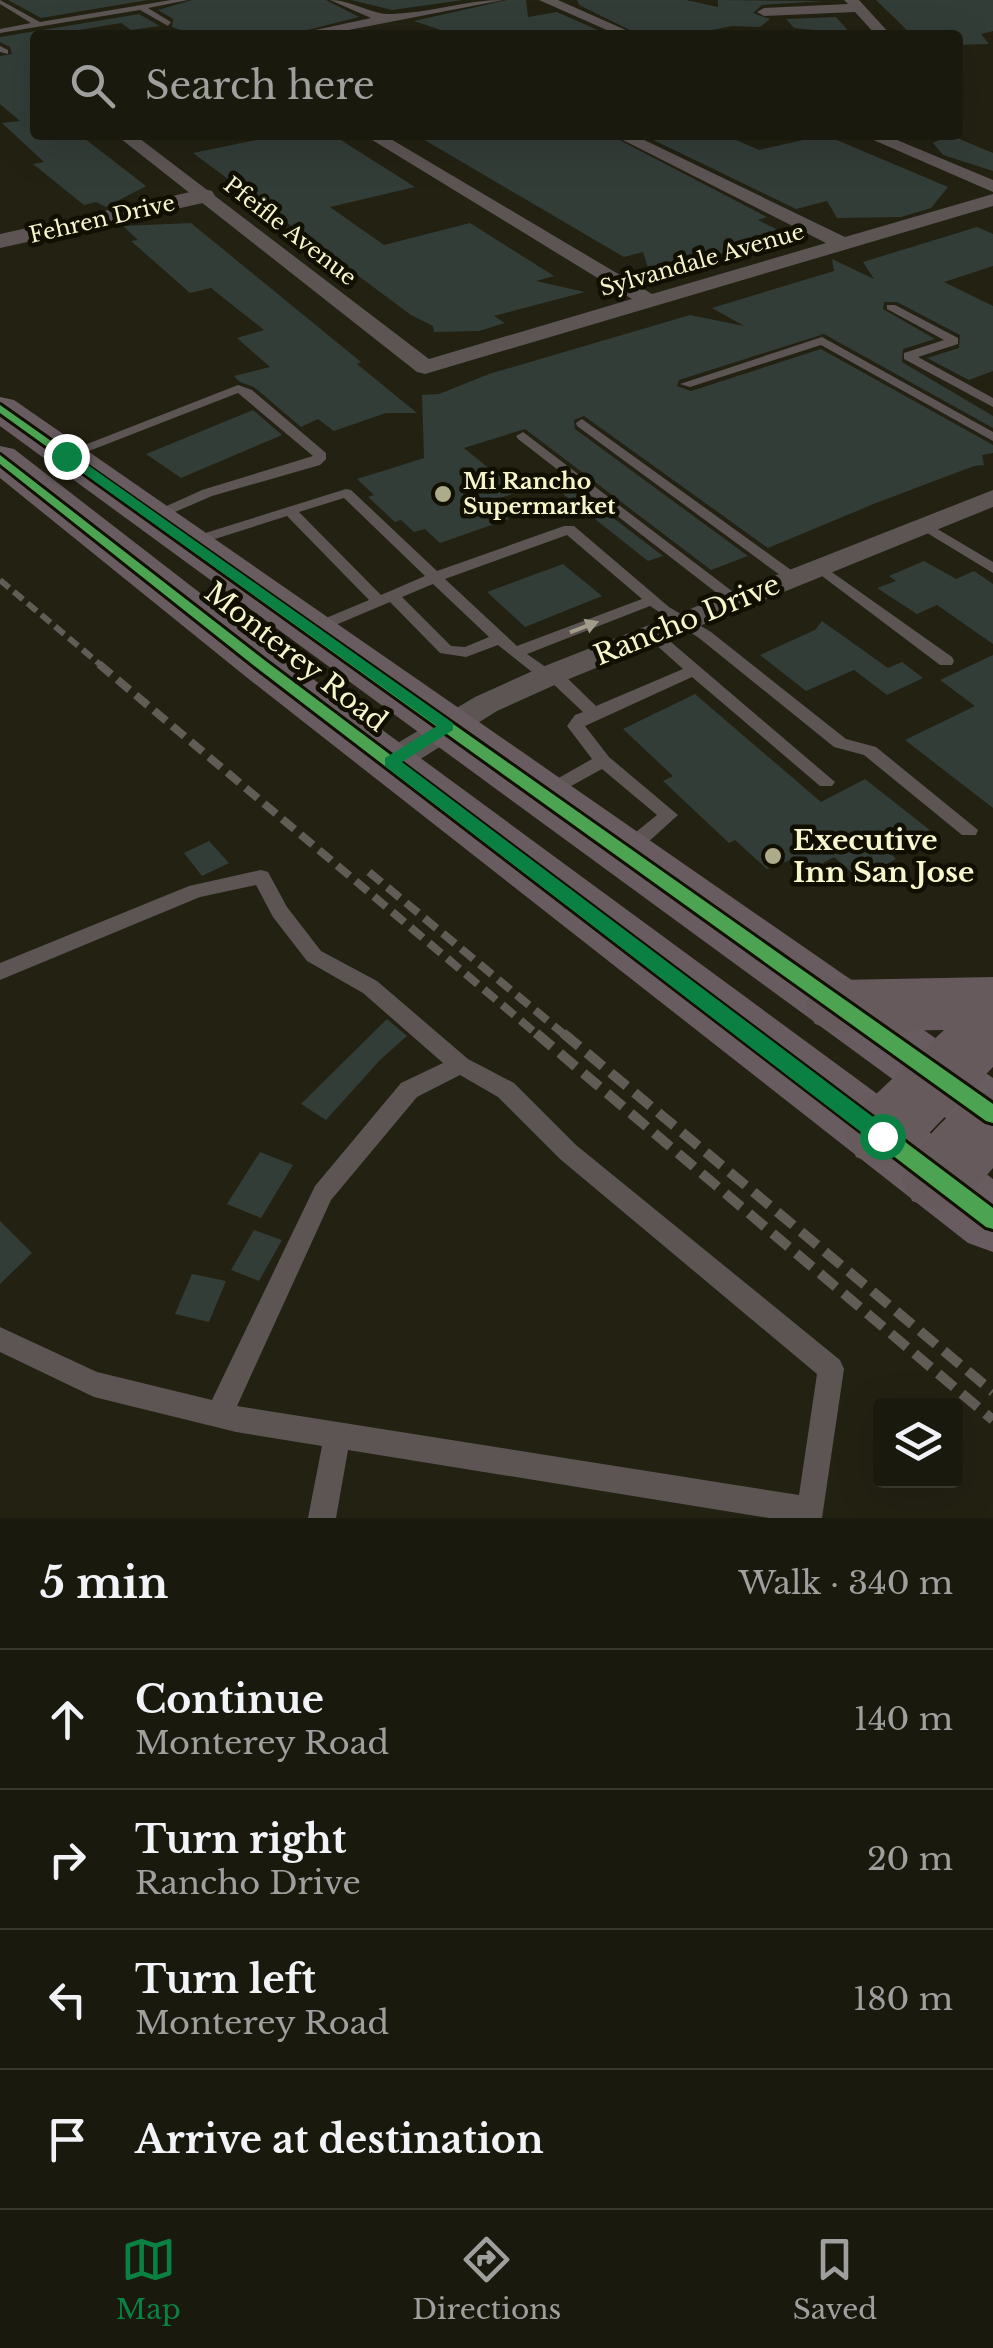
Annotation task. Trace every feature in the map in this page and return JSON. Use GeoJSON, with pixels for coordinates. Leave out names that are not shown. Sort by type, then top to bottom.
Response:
{"type":"FeatureCollection","features":[{"type":"Feature","properties":{"kind":"highway"},"geometry":{"type":"LineString","coordinates":[[838,1006],[993,1003]]}},
{"type":"Feature","properties":{"kind":"highway"},"geometry":{"type":"LineString","coordinates":[[938,1178],[975,1104],[993,1024]]}},
{"type":"Feature","properties":{"kind":"highway"},"geometry":{"type":"LineString","coordinates":[[882,1136],[975,1104]]}},
{"type":"Feature","properties":{"kind":"main road","name":"Monterey Road"},"geometry":{"type":"LineString","coordinates":[[0,408],[975,1104]]}},
{"type":"Feature","properties":{"kind":"main road","name":"Monterey Road"},"geometry":{"type":"LineString","coordinates":[[0,458],[391,762],[993,1220]]}},
{"type":"Feature","properties":{"kind":"street"},"geometry":{"type":"LineString","coordinates":[[336,0],[408,30]]}},
{"type":"Feature","properties":{"kind":"street"},"geometry":{"type":"LineString","coordinates":[[328,30],[496,0]]}},
{"type":"Feature","properties":{"kind":"street"},"geometry":{"type":"LineString","coordinates":[[546,0],[618,30]]}},
{"type":"Feature","properties":{"kind":"street"},"geometry":{"type":"LineString","coordinates":[[764,12],[855,4],[879,30]]}},
{"type":"Feature","properties":{"kind":"street","name":"Pfeifle Avenue"},"geometry":{"type":"LineString","coordinates":[[131,140],[425,367]]}},
{"type":"Feature","properties":{"kind":"street"},"geometry":{"type":"LineString","coordinates":[[380,140],[650,301]]}},
{"type":"Feature","properties":{"kind":"street"},"geometry":{"type":"LineString","coordinates":[[631,140],[842,244]]}},
{"type":"Feature","properties":{"kind":"street"},"geometry":{"type":"LineString","coordinates":[[885,140],[993,187]]}},
{"type":"Feature","properties":{"kind":"street","name":"Fehren Drive"},"geometry":{"type":"LineString","coordinates":[[0,241],[204,196]]}},
{"type":"Feature","properties":{"kind":"street","name":"Sylvandale Avenue"},"geometry":{"type":"LineString","coordinates":[[425,367],[993,200]]}},
{"type":"Feature","properties":{"kind":"street","name":"Rancho Drive"},"geometry":{"type":"LineString","coordinates":[[391,762],[448,726],[551,675],[993,498]]}},
{"type":"Feature","properties":{"kind":"lane"},"geometry":{"type":"LineString","coordinates":[[0,31],[184,0]]}},
{"type":"Feature","properties":{"kind":"lane"},"geometry":{"type":"LineString","coordinates":[[239,0],[265,4]]}},
{"type":"Feature","properties":{"kind":"lane"},"geometry":{"type":"LineString","coordinates":[[0,1],[39,24]]}},
{"type":"Feature","properties":{"kind":"lane"},"geometry":{"type":"LineString","coordinates":[[141,7],[168,24]]}},
{"type":"Feature","properties":{"kind":"lane"},"geometry":{"type":"LineString","coordinates":[[892,308],[954,341],[908,356],[993,403]]}},
{"type":"Feature","properties":{"kind":"lane"},"geometry":{"type":"LineString","coordinates":[[686,384],[822,340],[993,437]]}},
{"type":"Feature","properties":{"kind":"lane"},"geometry":{"type":"LineString","coordinates":[[66,456],[238,390],[248,392],[321,456],[298,468],[206,493],[154,517]]}},
{"type":"Feature","properties":{"kind":"lane"},"geometry":{"type":"LineString","coordinates":[[582,423],[946,661]]}},
{"type":"Feature","properties":{"kind":"lane"},"geometry":{"type":"LineString","coordinates":[[524,436],[736,601]]}},
{"type":"Feature","properties":{"kind":"lane"},"geometry":{"type":"LineString","coordinates":[[190,542],[346,493],[516,653],[551,675],[594,713]]}},
{"type":"Feature","properties":{"kind":"lane"},"geometry":{"type":"LineString","coordinates":[[290,510],[446,650],[466,652],[500,638]]}},
{"type":"Feature","properties":{"kind":"lane"},"geometry":{"type":"LineString","coordinates":[[924,525],[993,569]]}},
{"type":"Feature","properties":{"kind":"lane"},"geometry":{"type":"LineString","coordinates":[[312,630],[385,598],[569,529],[653,600],[840,743],[870,752],[969,830]]}},
{"type":"Feature","properties":{"kind":"lane"},"geometry":{"type":"LineString","coordinates":[[516,653],[653,600]]}},
{"type":"Feature","properties":{"kind":"lane"},"geometry":{"type":"LineString","coordinates":[[652,634],[826,782]]}},
{"type":"Feature","properties":{"kind":"lane"},"geometry":{"type":"LineString","coordinates":[[623,853],[669,815],[603,761],[576,726],[581,718],[694,670]]}},
{"type":"Feature","properties":{"kind":"lane"},"geometry":{"type":"LineString","coordinates":[[543,795],[603,761]]}},
{"type":"Feature","properties":{"kind":"lane"},"geometry":{"type":"LineString","coordinates":[[0,972],[196,891],[260,877],[280,912],[314,956],[370,987],[460,1066],[506,1090],[568,1152],[831,1369],[811,1514],[219,1415],[94,1384],[0,1339]]}},
{"type":"Feature","properties":{"kind":"lane"},"geometry":{"type":"LineString","coordinates":[[219,1415],[323,1193],[409,1090],[460,1066]]}},
{"type":"Feature","properties":{"kind":"lane"},"geometry":{"type":"LineString","coordinates":[[322,1518],[338,1435]]}},
{"type":"Feature","properties":{"kind":"building"},"geometry":{"type":"Polygon","coordinates":[[[8,0],[148,0],[41,18],[8,0]]]}},
{"type":"Feature","properties":{"kind":"building"},"geometry":{"type":"Polygon","coordinates":[[[192,0],[326,0],[359,17],[308,30],[181,30],[172,27],[173,19],[158,10],[192,0]]]}},
{"type":"Feature","properties":{"kind":"building"},"geometry":{"type":"Polygon","coordinates":[[[351,0],[463,0],[392,10],[351,0]]]}},
{"type":"Feature","properties":{"kind":"building"},"geometry":{"type":"Polygon","coordinates":[[[507,0],[526,0],[528,17],[557,12],[598,30],[440,30],[414,21],[507,0]]]}},
{"type":"Feature","properties":{"kind":"building"},"geometry":{"type":"Polygon","coordinates":[[[577,0],[686,0],[718,7],[718,0],[823,1],[762,5],[753,13],[770,19],[760,27],[712,30],[630,30],[579,5],[577,0]]]}},
{"type":"Feature","properties":{"kind":"building"},"geometry":{"type":"Polygon","coordinates":[[[876,0],[993,0],[993,31],[981,34],[989,44],[963,45],[963,30],[907,30],[876,0]]]}},
{"type":"Feature","properties":{"kind":"building"},"geometry":{"type":"Polygon","coordinates":[[[139,14],[160,26],[131,30],[121,23],[79,30],[42,30],[139,14]]]}},
{"type":"Feature","properties":{"kind":"building"},"geometry":{"type":"Polygon","coordinates":[[[836,17],[848,30],[794,28],[786,19],[836,17]]]}},
{"type":"Feature","properties":{"kind":"building"},"geometry":{"type":"Polygon","coordinates":[[[30,32],[30,140],[86,140],[146,186],[106,207],[96,202],[84,205],[33,164],[44,162],[2,123],[20,121],[0,104],[0,56],[12,54],[0,37],[30,32]]]}},
{"type":"Feature","properties":{"kind":"building"},"geometry":{"type":"Polygon","coordinates":[[[257,140],[341,140],[415,187],[330,207],[384,245],[470,223],[554,276],[536,281],[585,292],[494,316],[505,323],[479,331],[434,332],[433,326],[411,315],[193,153],[257,140]]]}},
{"type":"Feature","properties":{"kind":"building"},"geometry":{"type":"Polygon","coordinates":[[[425,140],[620,140],[767,217],[758,220],[780,231],[763,249],[747,246],[693,262],[696,270],[649,271],[643,252],[624,257],[425,140]]]}},
{"type":"Feature","properties":{"kind":"building"},"geometry":{"type":"Polygon","coordinates":[[[653,140],[736,140],[759,150],[803,140],[837,140],[948,187],[931,208],[901,217],[837,218],[827,201],[796,209],[653,140]]]}},
{"type":"Feature","properties":{"kind":"building"},"geometry":{"type":"Polygon","coordinates":[[[962,140],[993,153],[993,171],[943,155],[933,143],[962,140]]]}},
{"type":"Feature","properties":{"kind":"building"},"geometry":{"type":"Polygon","coordinates":[[[191,223],[361,362],[357,364],[417,413],[386,413],[334,431],[318,419],[301,427],[254,387],[240,382],[234,376],[270,367],[237,338],[264,330],[211,288],[190,293],[131,241],[138,240],[123,226],[191,223]]]}},
{"type":"Feature","properties":{"kind":"building"},"geometry":{"type":"Polygon","coordinates":[[[977,227],[993,234],[993,266],[944,282],[993,306],[993,371],[969,380],[927,358],[959,348],[960,335],[897,302],[884,302],[883,309],[935,339],[903,349],[902,362],[993,416],[993,428],[824,334],[679,380],[677,386],[691,391],[821,349],[993,445],[993,453],[982,455],[984,465],[876,503],[768,548],[584,416],[574,420],[575,429],[748,556],[711,570],[525,429],[464,448],[518,492],[489,502],[509,519],[440,543],[425,529],[414,532],[401,520],[395,522],[368,497],[374,495],[357,479],[424,458],[422,395],[439,394],[489,374],[690,315],[744,326],[712,308],[834,271],[832,259],[874,279],[863,262],[977,227]]]}},
{"type":"Feature","properties":{"kind":"building"},"geometry":{"type":"Polygon","coordinates":[[[253,410],[282,435],[181,478],[146,454],[253,410]]]}},
{"type":"Feature","properties":{"kind":"building"},"geometry":{"type":"Polygon","coordinates":[[[556,474],[663,556],[648,561],[543,478],[556,474]]]}},
{"type":"Feature","properties":{"kind":"building"},"geometry":{"type":"Polygon","coordinates":[[[924,561],[956,579],[974,571],[993,584],[993,644],[937,605],[917,614],[877,588],[896,581],[889,576],[924,561]]]}},
{"type":"Feature","properties":{"kind":"building"},"geometry":{"type":"Polygon","coordinates":[[[563,564],[602,596],[525,627],[487,592],[563,564]]]}},
{"type":"Feature","properties":{"kind":"building"},"geometry":{"type":"Polygon","coordinates":[[[822,621],[888,668],[902,662],[923,678],[887,695],[854,670],[806,691],[760,655],[815,630],[822,621]]]}},
{"type":"Feature","properties":{"kind":"building"},"geometry":{"type":"Polygon","coordinates":[[[993,655],[993,808],[905,740],[975,706],[940,680],[993,655]]]}},
{"type":"Feature","properties":{"kind":"building"},"geometry":{"type":"Polygon","coordinates":[[[695,694],[821,802],[865,779],[931,831],[890,853],[896,859],[883,866],[887,869],[863,882],[834,857],[812,869],[798,857],[767,869],[735,840],[729,843],[663,781],[673,776],[623,729],[695,694]]]}},
{"type":"Feature","properties":{"kind":"building"},"geometry":{"type":"Polygon","coordinates":[[[209,841],[229,863],[202,876],[184,853],[209,841]]]}},
{"type":"Feature","properties":{"kind":"building"},"geometry":{"type":"Polygon","coordinates":[[[387,1019],[407,1036],[326,1120],[301,1104],[387,1019]]]}},
{"type":"Feature","properties":{"kind":"building"},"geometry":{"type":"Polygon","coordinates":[[[260,1152],[293,1165],[261,1218],[227,1204],[260,1152]]]}},
{"type":"Feature","properties":{"kind":"building"},"geometry":{"type":"Polygon","coordinates":[[[0,1221],[32,1253],[0,1284],[0,1221]]]}},
{"type":"Feature","properties":{"kind":"building"},"geometry":{"type":"Polygon","coordinates":[[[254,1230],[282,1240],[259,1281],[231,1270],[254,1230]]]}},
{"type":"Feature","properties":{"kind":"building"},"geometry":{"type":"Polygon","coordinates":[[[192,1274],[226,1281],[209,1322],[175,1314],[192,1274]]]}},
{"type":"Feature","properties":{"kind":"railway"},"geometry":{"type":"LineString","coordinates":[[0,580],[102,666]]}},
{"type":"Feature","properties":{"kind":"railway"},"geometry":{"type":"LineString","coordinates":[[99,664],[539,1036]]}},
{"type":"Feature","properties":{"kind":"railway"},"geometry":{"type":"LineString","coordinates":[[369,872],[566,1036]]}},
{"type":"Feature","properties":{"kind":"railway"},"geometry":{"type":"LineString","coordinates":[[536,1033],[993,1420]]}},
{"type":"Feature","properties":{"kind":"railway"},"geometry":{"type":"LineString","coordinates":[[563,1033],[993,1392]]}},
{"type":"Feature","properties":{"kind":"cycle path"},"geometry":{"type":"LineString","coordinates":[[0,408],[993,1115]]}},
{"type":"Feature","properties":{"kind":"cycle path"},"geometry":{"type":"LineString","coordinates":[[0,458],[262,665],[993,1220]]}},
{"type":"Feature","properties":{"kind":"place","name":"Mi Rancho Supermarket"},"geometry":{"type":"Point","coordinates":[443,494]}},
{"type":"Feature","properties":{"kind":"place","name":"Executive Inn San Jose"},"geometry":{"type":"Point","coordinates":[773,856]}},
{"type":"Feature","properties":{"kind":"route"},"geometry":{"type":"LineString","coordinates":[[66,456],[448,726],[391,762],[882,1136]]}}]}
